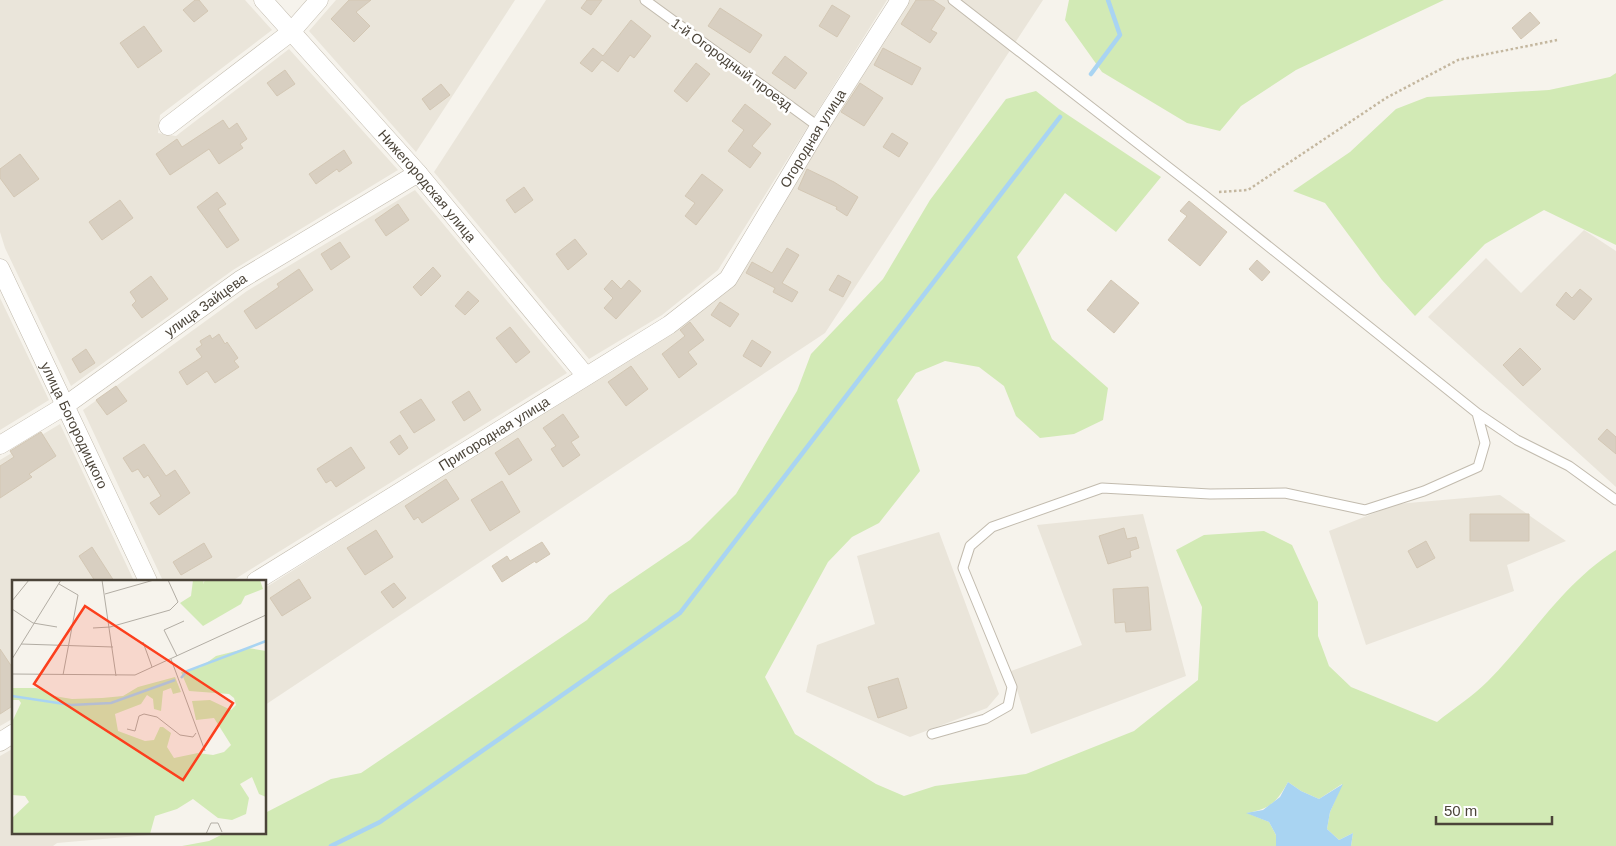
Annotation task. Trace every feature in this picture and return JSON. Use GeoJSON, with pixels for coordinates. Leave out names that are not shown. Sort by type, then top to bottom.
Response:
{"type":"FeatureCollection","features":[{"type":"Feature","properties":{"kind":"street","name":"Нижегородская улица"},"geometry":{"type":"LineString","coordinates":[[262,0],[418,173],[586,376]]}},
{"type":"Feature","properties":{"kind":"street"},"geometry":{"type":"LineString","coordinates":[[168,126],[291,32],[319,0]]}},
{"type":"Feature","properties":{"kind":"street","name":"Огородная улица"},"geometry":{"type":"LineString","coordinates":[[728,279],[819,128],[900,0]]}},
{"type":"Feature","properties":{"kind":"street","name":"улица Зайцева"},"geometry":{"type":"LineString","coordinates":[[0,445],[66,405],[240,280],[418,173]]}},
{"type":"Feature","properties":{"kind":"street","name":"улица Богородицкого"},"geometry":{"type":"LineString","coordinates":[[0,268],[148,580]]}},
{"type":"Feature","properties":{"kind":"street","name":"Пригородная улица"},"geometry":{"type":"LineString","coordinates":[[258,580],[669,325],[728,279]]}},
{"type":"Feature","properties":{"kind":"street"},"geometry":{"type":"LineString","coordinates":[[0,742],[12,734]]}},
{"type":"Feature","properties":{"kind":"lane","name":"1-й Огородный проезд"},"geometry":{"type":"LineString","coordinates":[[645,0],[819,128]]}},
{"type":"Feature","properties":{"kind":"lane"},"geometry":{"type":"LineString","coordinates":[[953,0],[1203,194],[1478,413],[1517,440],[1569,466],[1616,500]]}},
{"type":"Feature","properties":{"kind":"lane"},"geometry":{"type":"LineString","coordinates":[[932,734],[985,719],[1008,706],[1012,687],[962,568],[970,546],[992,527],[1102,488],[1210,494],[1285,493],[1365,510],[1424,491],[1478,467],[1485,443],[1478,413]]}},
{"type":"Feature","properties":{"kind":"path"},"geometry":{"type":"LineString","coordinates":[[1203,194],[1248,190],[1386,98],[1458,60],[1557,40]]}},
{"type":"Feature","properties":{"kind":"shaded area"},"geometry":{"type":"Polygon","coordinates":[[[0,0],[245,0],[272,30],[160,115],[158,133],[176,136],[289,49],[398,170],[233,270],[71,386],[5,248],[0,232],[0,0]]]}},
{"type":"Feature","properties":{"kind":"shaded area"},"geometry":{"type":"Polygon","coordinates":[[[336,0],[515,0],[416,152],[309,31],[336,0]]]}},
{"type":"Feature","properties":{"kind":"shaded area"},"geometry":{"type":"Polygon","coordinates":[[[546,0],[887,0],[718,270],[662,315],[589,359],[434,172],[546,0]]]}},
{"type":"Feature","properties":{"kind":"shaded area"},"geometry":{"type":"Polygon","coordinates":[[[909,0],[1043,0],[825,333],[266,704],[266,587],[675,328],[732,284],[909,0]]]}},
{"type":"Feature","properties":{"kind":"shaded area"},"geometry":{"type":"Polygon","coordinates":[[[415,190],[567,373],[234,580],[163,580],[83,410],[247,291],[415,190]]]}},
{"type":"Feature","properties":{"kind":"shaded area"},"geometry":{"type":"Polygon","coordinates":[[[1584,230],[1616,251],[1616,487],[1428,317],[1486,258],[1521,293],[1584,230]]]}},
{"type":"Feature","properties":{"kind":"shaded area"},"geometry":{"type":"Polygon","coordinates":[[[0,298],[49,400],[0,430],[0,298]]]}},
{"type":"Feature","properties":{"kind":"shaded area"},"geometry":{"type":"Polygon","coordinates":[[[60,424],[134,580],[12,580],[12,719],[0,726],[0,460],[60,424]]]}},
{"type":"Feature","properties":{"kind":"shaded area"},"geometry":{"type":"Polygon","coordinates":[[[1500,495],[1566,541],[1507,565],[1514,591],[1366,645],[1329,531],[1397,504],[1500,495]]]}},
{"type":"Feature","properties":{"kind":"shaded area"},"geometry":{"type":"Polygon","coordinates":[[[1143,514],[1186,676],[1031,734],[1011,671],[1082,645],[1037,525],[1143,514]]]}},
{"type":"Feature","properties":{"kind":"shaded area"},"geometry":{"type":"Polygon","coordinates":[[[939,532],[999,694],[987,708],[910,737],[806,692],[817,645],[875,624],[857,556],[939,532]]]}},
{"type":"Feature","properties":{"kind":"shaded area"},"geometry":{"type":"Polygon","coordinates":[[[12,749],[12,834],[160,834],[57,843],[53,846],[0,846],[0,756],[12,749]]]}},
{"type":"Feature","properties":{"kind":"green space"},"geometry":{"type":"Polygon","coordinates":[[[1069,0],[1444,0],[1296,70],[1241,106],[1220,131],[1187,123],[1102,72],[1065,20],[1069,0]]]}},
{"type":"Feature","properties":{"kind":"green space"},"geometry":{"type":"Polygon","coordinates":[[[1616,73],[1616,245],[1544,210],[1485,244],[1415,316],[1382,280],[1325,203],[1293,191],[1350,152],[1396,109],[1427,97],[1549,90],[1610,77],[1616,73]]]}},
{"type":"Feature","properties":{"kind":"green space"},"geometry":{"type":"Polygon","coordinates":[[[1036,91],[1059,109],[1161,177],[1116,232],[1065,193],[1017,257],[1052,339],[1108,388],[1103,420],[1074,434],[1040,438],[1016,416],[1004,386],[979,367],[945,361],[916,373],[897,400],[920,471],[879,523],[852,537],[828,562],[765,677],[795,734],[876,784],[904,796],[935,786],[1026,774],[1134,731],[1198,680],[1202,607],[1176,550],[1204,535],[1264,531],[1292,545],[1318,602],[1318,636],[1329,666],[1351,687],[1437,722],[1488,681],[1580,578],[1616,550],[1616,846],[1351,846],[1353,833],[1339,840],[1327,829],[1330,812],[1342,784],[1319,799],[1301,791],[1288,782],[1272,804],[1247,813],[1269,822],[1276,835],[1276,846],[182,846],[209,841],[223,834],[266,834],[266,812],[331,779],[361,773],[587,620],[609,595],[690,540],[736,494],[797,391],[811,354],[883,279],[930,200],[1006,99],[1036,91]]]}},
{"type":"Feature","properties":{"kind":"water"},"geometry":{"type":"Polygon","coordinates":[[[1288,782],[1301,791],[1319,799],[1343,784],[1330,812],[1327,829],[1339,840],[1353,833],[1351,846],[1276,846],[1276,835],[1269,822],[1246,813],[1263,810],[1280,797],[1288,782]]]}},
{"type":"Feature","properties":{"kind":"building"},"geometry":{"type":"Polygon","coordinates":[[[195,0],[199,0],[208,11],[194,22],[183,10],[195,0]]]}},
{"type":"Feature","properties":{"kind":"building"},"geometry":{"type":"Polygon","coordinates":[[[349,0],[371,0],[356,12],[370,26],[354,42],[331,19],[349,0]]]}},
{"type":"Feature","properties":{"kind":"building"},"geometry":{"type":"Polygon","coordinates":[[[587,0],[602,0],[591,15],[581,8],[587,0]]]}},
{"type":"Feature","properties":{"kind":"building"},"geometry":{"type":"Polygon","coordinates":[[[916,0],[933,0],[945,8],[931,30],[937,33],[930,43],[901,24],[916,0]]]}},
{"type":"Feature","properties":{"kind":"building"},"geometry":{"type":"Polygon","coordinates":[[[832,5],[850,16],[837,37],[819,26],[832,5]]]}},
{"type":"Feature","properties":{"kind":"building"},"geometry":{"type":"Polygon","coordinates":[[[720,8],[762,35],[750,53],[708,26],[720,8]]]}},
{"type":"Feature","properties":{"kind":"building"},"geometry":{"type":"Polygon","coordinates":[[[1530,12],[1540,23],[1521,39],[1512,28],[1530,12]]]}},
{"type":"Feature","properties":{"kind":"building"},"geometry":{"type":"Polygon","coordinates":[[[631,20],[651,36],[634,58],[630,55],[618,72],[602,60],[592,72],[580,63],[593,48],[603,56],[631,20]]]}},
{"type":"Feature","properties":{"kind":"building"},"geometry":{"type":"Polygon","coordinates":[[[144,26],[162,51],[138,68],[120,43],[144,26]]]}},
{"type":"Feature","properties":{"kind":"building"},"geometry":{"type":"Polygon","coordinates":[[[883,48],[921,68],[912,85],[874,65],[883,48]]]}},
{"type":"Feature","properties":{"kind":"building"},"geometry":{"type":"Polygon","coordinates":[[[785,56],[807,73],[795,89],[772,73],[785,56]]]}},
{"type":"Feature","properties":{"kind":"building"},"geometry":{"type":"Polygon","coordinates":[[[696,63],[710,74],[687,102],[674,91],[696,63]]]}},
{"type":"Feature","properties":{"kind":"building"},"geometry":{"type":"Polygon","coordinates":[[[285,70],[295,84],[277,96],[267,83],[285,70]]]}},
{"type":"Feature","properties":{"kind":"building"},"geometry":{"type":"Polygon","coordinates":[[[860,83],[883,98],[864,126],[841,112],[860,83]]]}},
{"type":"Feature","properties":{"kind":"building"},"geometry":{"type":"Polygon","coordinates":[[[441,84],[450,95],[430,110],[422,99],[441,84]]]}},
{"type":"Feature","properties":{"kind":"building"},"geometry":{"type":"Polygon","coordinates":[[[745,104],[771,124],[752,146],[761,153],[750,168],[728,151],[744,130],[732,121],[745,104]]]}},
{"type":"Feature","properties":{"kind":"building"},"geometry":{"type":"Polygon","coordinates":[[[223,120],[229,129],[237,123],[247,139],[240,144],[243,148],[219,164],[209,149],[170,175],[156,154],[177,139],[182,147],[223,120]]]}},
{"type":"Feature","properties":{"kind":"building"},"geometry":{"type":"Polygon","coordinates":[[[892,133],[908,143],[899,157],[883,147],[892,133]]]}},
{"type":"Feature","properties":{"kind":"building"},"geometry":{"type":"Polygon","coordinates":[[[344,150],[352,163],[339,172],[337,169],[316,184],[309,174],[344,150]]]}},
{"type":"Feature","properties":{"kind":"building"},"geometry":{"type":"Polygon","coordinates":[[[20,154],[39,179],[14,197],[0,178],[0,169],[20,154]]]}},
{"type":"Feature","properties":{"kind":"building"},"geometry":{"type":"Polygon","coordinates":[[[807,169],[834,182],[858,197],[847,216],[836,209],[837,207],[798,189],[807,169]]]}},
{"type":"Feature","properties":{"kind":"building"},"geometry":{"type":"Polygon","coordinates":[[[702,174],[723,190],[696,225],[685,216],[695,203],[685,196],[702,174]]]}},
{"type":"Feature","properties":{"kind":"building"},"geometry":{"type":"Polygon","coordinates":[[[524,187],[533,200],[515,213],[506,200],[524,187]]]}},
{"type":"Feature","properties":{"kind":"building"},"geometry":{"type":"Polygon","coordinates":[[[217,192],[226,204],[218,209],[239,240],[227,248],[197,207],[217,192]]]}},
{"type":"Feature","properties":{"kind":"building"},"geometry":{"type":"Polygon","coordinates":[[[120,200],[133,218],[102,240],[89,222],[120,200]]]}},
{"type":"Feature","properties":{"kind":"building"},"geometry":{"type":"Polygon","coordinates":[[[1189,201],[1227,232],[1200,266],[1168,240],[1187,216],[1180,211],[1189,201]]]}},
{"type":"Feature","properties":{"kind":"building"},"geometry":{"type":"Polygon","coordinates":[[[398,204],[409,220],[386,236],[375,220],[398,204]]]}},
{"type":"Feature","properties":{"kind":"building"},"geometry":{"type":"Polygon","coordinates":[[[575,239],[587,254],[568,270],[556,254],[575,239]]]}},
{"type":"Feature","properties":{"kind":"building"},"geometry":{"type":"Polygon","coordinates":[[[340,242],[350,257],[331,270],[321,254],[340,242]]]}},
{"type":"Feature","properties":{"kind":"building"},"geometry":{"type":"Polygon","coordinates":[[[787,248],[799,255],[782,283],[798,292],[792,302],[773,292],[775,288],[746,273],[752,262],[772,273],[787,248]]]}},
{"type":"Feature","properties":{"kind":"building"},"geometry":{"type":"Polygon","coordinates":[[[1257,260],[1270,272],[1262,281],[1249,269],[1257,260]]]}},
{"type":"Feature","properties":{"kind":"building"},"geometry":{"type":"Polygon","coordinates":[[[433,267],[441,276],[421,296],[413,287],[433,267]]]}},
{"type":"Feature","properties":{"kind":"building"},"geometry":{"type":"Polygon","coordinates":[[[299,269],[313,290],[256,329],[244,311],[279,287],[277,284],[299,269]]]}},
{"type":"Feature","properties":{"kind":"building"},"geometry":{"type":"Polygon","coordinates":[[[838,275],[851,282],[843,297],[829,290],[838,275]]]}},
{"type":"Feature","properties":{"kind":"building"},"geometry":{"type":"Polygon","coordinates":[[[151,276],[168,299],[142,318],[132,305],[136,301],[130,292],[151,276]]]}},
{"type":"Feature","properties":{"kind":"building"},"geometry":{"type":"Polygon","coordinates":[[[612,280],[621,289],[629,280],[641,291],[616,319],[604,308],[613,298],[604,289],[612,280]]]}},
{"type":"Feature","properties":{"kind":"building"},"geometry":{"type":"Polygon","coordinates":[[[1111,280],[1139,303],[1114,333],[1087,310],[1111,280]]]}},
{"type":"Feature","properties":{"kind":"building"},"geometry":{"type":"Polygon","coordinates":[[[1580,289],[1592,299],[1574,320],[1556,305],[1566,292],[1572,298],[1580,289]]]}},
{"type":"Feature","properties":{"kind":"building"},"geometry":{"type":"Polygon","coordinates":[[[468,291],[479,301],[465,315],[455,306],[468,291]]]}},
{"type":"Feature","properties":{"kind":"building"},"geometry":{"type":"Polygon","coordinates":[[[720,302],[739,314],[730,327],[711,315],[720,302]]]}},
{"type":"Feature","properties":{"kind":"building"},"geometry":{"type":"Polygon","coordinates":[[[690,322],[704,340],[688,352],[697,364],[679,378],[662,354],[685,336],[680,330],[690,322]]]}},
{"type":"Feature","properties":{"kind":"building"},"geometry":{"type":"Polygon","coordinates":[[[510,327],[530,352],[516,363],[496,338],[510,327]]]}},
{"type":"Feature","properties":{"kind":"building"},"geometry":{"type":"Polygon","coordinates":[[[219,334],[225,344],[227,342],[238,358],[234,361],[239,367],[215,383],[207,371],[187,385],[179,372],[202,357],[196,349],[202,345],[200,341],[210,335],[212,339],[219,334]]]}},
{"type":"Feature","properties":{"kind":"building"},"geometry":{"type":"Polygon","coordinates":[[[752,340],[771,352],[761,367],[743,356],[752,340]]]}},
{"type":"Feature","properties":{"kind":"building"},"geometry":{"type":"Polygon","coordinates":[[[1520,348],[1541,369],[1523,386],[1503,365],[1520,348]]]}},
{"type":"Feature","properties":{"kind":"building"},"geometry":{"type":"Polygon","coordinates":[[[86,349],[95,363],[80,373],[72,359],[86,349]]]}},
{"type":"Feature","properties":{"kind":"building"},"geometry":{"type":"Polygon","coordinates":[[[631,366],[648,389],[626,406],[608,382],[631,366]]]}},
{"type":"Feature","properties":{"kind":"building"},"geometry":{"type":"Polygon","coordinates":[[[116,386],[127,401],[107,415],[96,400],[116,386]]]}},
{"type":"Feature","properties":{"kind":"building"},"geometry":{"type":"Polygon","coordinates":[[[469,391],[481,410],[464,421],[452,402],[469,391]]]}},
{"type":"Feature","properties":{"kind":"building"},"geometry":{"type":"Polygon","coordinates":[[[421,399],[435,420],[414,433],[400,412],[421,399]]]}},
{"type":"Feature","properties":{"kind":"building"},"geometry":{"type":"Polygon","coordinates":[[[563,414],[579,437],[571,442],[580,455],[563,467],[551,449],[556,446],[543,428],[563,414]]]}},
{"type":"Feature","properties":{"kind":"building"},"geometry":{"type":"Polygon","coordinates":[[[1607,429],[1616,437],[1616,454],[1598,439],[1607,429]]]}},
{"type":"Feature","properties":{"kind":"building"},"geometry":{"type":"Polygon","coordinates":[[[41,432],[56,456],[29,474],[32,477],[0,498],[0,466],[14,457],[10,451],[41,432]]]}},
{"type":"Feature","properties":{"kind":"building"},"geometry":{"type":"Polygon","coordinates":[[[400,435],[408,448],[399,455],[390,442],[400,435]]]}},
{"type":"Feature","properties":{"kind":"building"},"geometry":{"type":"Polygon","coordinates":[[[518,438],[532,460],[509,475],[495,453],[518,438]]]}},
{"type":"Feature","properties":{"kind":"building"},"geometry":{"type":"Polygon","coordinates":[[[144,444],[166,476],[175,470],[190,493],[159,515],[150,503],[161,496],[148,475],[144,478],[138,469],[132,472],[123,458],[144,444]]]}},
{"type":"Feature","properties":{"kind":"building"},"geometry":{"type":"Polygon","coordinates":[[[351,447],[365,468],[336,487],[331,480],[326,483],[317,469],[351,447]]]}},
{"type":"Feature","properties":{"kind":"building"},"geometry":{"type":"Polygon","coordinates":[[[446,479],[459,499],[422,523],[418,517],[414,520],[405,506],[446,479]]]}},
{"type":"Feature","properties":{"kind":"building"},"geometry":{"type":"Polygon","coordinates":[[[502,481],[520,512],[490,531],[471,500],[502,481]]]}},
{"type":"Feature","properties":{"kind":"building"},"geometry":{"type":"Polygon","coordinates":[[[1470,514],[1529,514],[1529,541],[1470,541],[1470,514]]]}},
{"type":"Feature","properties":{"kind":"building"},"geometry":{"type":"Polygon","coordinates":[[[1124,528],[1127,539],[1136,537],[1139,548],[1130,551],[1131,557],[1108,564],[1099,536],[1124,528]]]}},
{"type":"Feature","properties":{"kind":"building"},"geometry":{"type":"Polygon","coordinates":[[[376,530],[393,557],[365,575],[347,548],[376,530]]]}},
{"type":"Feature","properties":{"kind":"building"},"geometry":{"type":"Polygon","coordinates":[[[1426,541],[1435,558],[1417,568],[1408,551],[1426,541]]]}},
{"type":"Feature","properties":{"kind":"building"},"geometry":{"type":"Polygon","coordinates":[[[542,542],[550,554],[536,563],[535,561],[502,582],[492,566],[507,556],[510,561],[542,542]]]}},
{"type":"Feature","properties":{"kind":"building"},"geometry":{"type":"Polygon","coordinates":[[[204,543],[212,557],[181,575],[173,562],[204,543]]]}},
{"type":"Feature","properties":{"kind":"building"},"geometry":{"type":"Polygon","coordinates":[[[92,547],[113,580],[94,580],[79,556],[92,547]]]}},
{"type":"Feature","properties":{"kind":"building"},"geometry":{"type":"Polygon","coordinates":[[[299,579],[311,598],[282,616],[270,598],[299,579]]]}},
{"type":"Feature","properties":{"kind":"building"},"geometry":{"type":"Polygon","coordinates":[[[394,583],[406,598],[393,608],[381,592],[394,583]]]}},
{"type":"Feature","properties":{"kind":"building"},"geometry":{"type":"Polygon","coordinates":[[[1148,587],[1151,630],[1126,632],[1125,622],[1115,623],[1113,589],[1148,587]]]}},
{"type":"Feature","properties":{"kind":"building"},"geometry":{"type":"Polygon","coordinates":[[[0,649],[12,667],[12,706],[0,714],[0,649]]]}},
{"type":"Feature","properties":{"kind":"building"},"geometry":{"type":"Polygon","coordinates":[[[898,678],[907,708],[878,718],[868,687],[898,678]]]}},
{"type":"Feature","properties":{"kind":"waterway"},"geometry":{"type":"LineString","coordinates":[[1091,74],[1120,35],[1108,0]]}},
{"type":"Feature","properties":{"kind":"waterway"},"geometry":{"type":"LineString","coordinates":[[331,846],[380,822],[680,613],[1060,117]]}}]}
